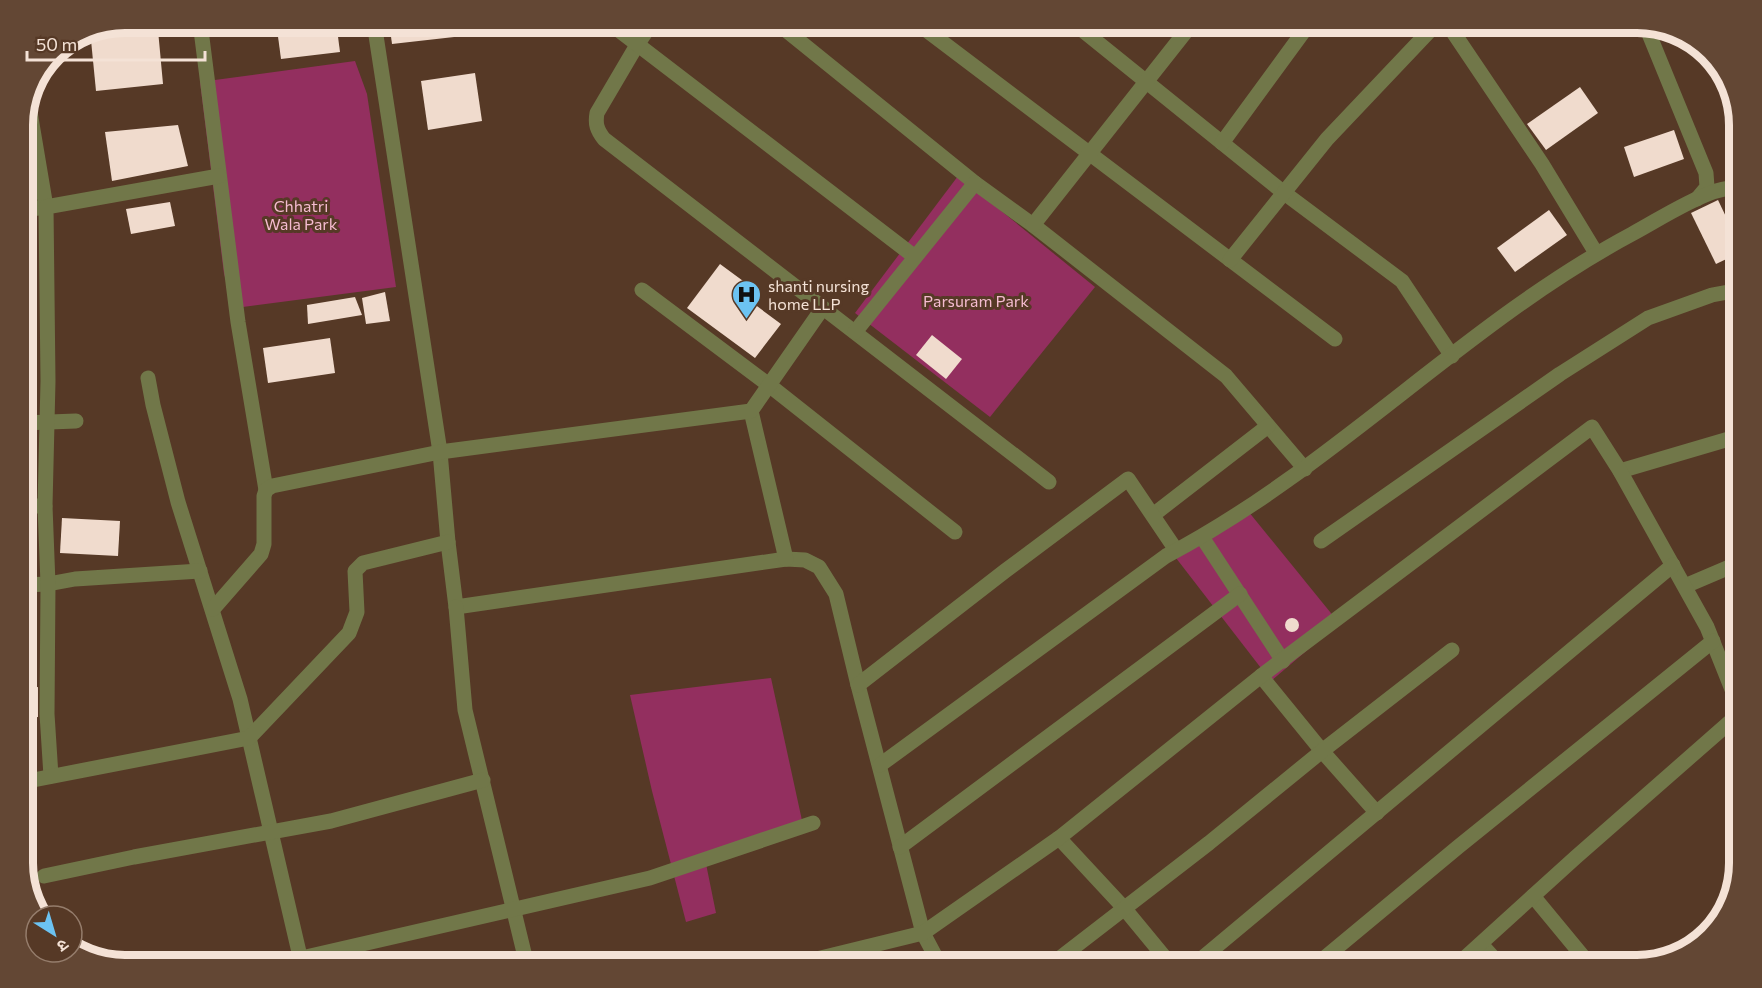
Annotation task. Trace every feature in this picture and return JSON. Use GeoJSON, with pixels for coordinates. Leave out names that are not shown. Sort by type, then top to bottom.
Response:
{"type":"FeatureCollection","features":[{"type":"Feature","properties":{"kind":"street"},"geometry":{"type":"LineString","coordinates":[[201,33],[238,322],[266,490],[264,544],[261,554],[213,609]]}},
{"type":"Feature","properties":{"kind":"street"},"geometry":{"type":"LineString","coordinates":[[376,33],[440,453],[465,710],[525,955]]}},
{"type":"Feature","properties":{"kind":"street"},"geometry":{"type":"LineString","coordinates":[[622,33],[841,198],[915,257]]}},
{"type":"Feature","properties":{"kind":"street"},"geometry":{"type":"LineString","coordinates":[[646,33],[597,113],[598,132],[604,139],[1049,482]]}},
{"type":"Feature","properties":{"kind":"street"},"geometry":{"type":"LineString","coordinates":[[789,33],[975,183],[1033,225],[1226,376],[1305,469]]}},
{"type":"Feature","properties":{"kind":"street"},"geometry":{"type":"LineString","coordinates":[[930,33],[1335,339]]}},
{"type":"Feature","properties":{"kind":"street"},"geometry":{"type":"LineString","coordinates":[[1086,33],[1283,192],[1402,281],[1452,356]]}},
{"type":"Feature","properties":{"kind":"street"},"geometry":{"type":"LineString","coordinates":[[1033,225],[1184,33]]}},
{"type":"Feature","properties":{"kind":"street"},"geometry":{"type":"LineString","coordinates":[[1222,143],[1302,33]]}},
{"type":"Feature","properties":{"kind":"street"},"geometry":{"type":"LineString","coordinates":[[1230,260],[1327,139],[1428,33]]}},
{"type":"Feature","properties":{"kind":"street"},"geometry":{"type":"LineString","coordinates":[[1454,33],[1542,164],[1596,253]]}},
{"type":"Feature","properties":{"kind":"street"},"geometry":{"type":"LineString","coordinates":[[1649,34],[1706,173],[1707,187],[1694,201]]}},
{"type":"Feature","properties":{"kind":"street"},"geometry":{"type":"LineString","coordinates":[[33,130],[46,207],[48,422],[45,506],[48,584],[47,714],[51,776]]}},
{"type":"Feature","properties":{"kind":"street"},"geometry":{"type":"LineString","coordinates":[[33,209],[219,176]]}},
{"type":"Feature","properties":{"kind":"street"},"geometry":{"type":"LineString","coordinates":[[855,332],[975,183]]}},
{"type":"Feature","properties":{"kind":"street"},"geometry":{"type":"LineString","coordinates":[[880,765],[1156,563],[1202,537],[1305,469],[1528,297],[1596,253],[1694,201],[1713,192],[1729,189]]}},
{"type":"Feature","properties":{"kind":"street"},"geometry":{"type":"LineString","coordinates":[[642,290],[769,385],[955,532]]}},
{"type":"Feature","properties":{"kind":"street"},"geometry":{"type":"LineString","coordinates":[[1321,542],[1560,374],[1648,318],[1729,292]]}},
{"type":"Feature","properties":{"kind":"street"},"geometry":{"type":"LineString","coordinates":[[266,490],[272,486],[440,453],[751,411],[822,309]]}},
{"type":"Feature","properties":{"kind":"street"},"geometry":{"type":"LineString","coordinates":[[148,378],[178,502],[240,699],[300,955]]}},
{"type":"Feature","properties":{"kind":"street"},"geometry":{"type":"LineString","coordinates":[[751,411],[786,559]]}},
{"type":"Feature","properties":{"kind":"street"},"geometry":{"type":"LineString","coordinates":[[33,423],[76,421]]}},
{"type":"Feature","properties":{"kind":"street"},"geometry":{"type":"LineString","coordinates":[[1153,515],[1268,426]]}},
{"type":"Feature","properties":{"kind":"street"},"geometry":{"type":"LineString","coordinates":[[835,955],[922,933],[1059,838],[1261,676],[1592,427],[1620,471],[1685,586],[1713,642],[1729,682]]}},
{"type":"Feature","properties":{"kind":"street"},"geometry":{"type":"LineString","coordinates":[[1620,471],[1729,439]]}},
{"type":"Feature","properties":{"kind":"street"},"geometry":{"type":"LineString","coordinates":[[858,685],[1128,479],[1176,550]]}},
{"type":"Feature","properties":{"kind":"street"},"geometry":{"type":"LineString","coordinates":[[33,506],[45,506]]}},
{"type":"Feature","properties":{"kind":"street"},"geometry":{"type":"LineString","coordinates":[[1202,537],[1283,661]]}},
{"type":"Feature","properties":{"kind":"street"},"geometry":{"type":"LineString","coordinates":[[33,780],[249,738],[349,633],[357,612],[355,571],[363,563],[447,542]]}},
{"type":"Feature","properties":{"kind":"street"},"geometry":{"type":"LineString","coordinates":[[456,607],[786,559],[806,560],[819,567],[830,581],[836,594],[922,933],[934,955]]}},
{"type":"Feature","properties":{"kind":"street"},"geometry":{"type":"LineString","coordinates":[[1207,955],[1673,565]]}},
{"type":"Feature","properties":{"kind":"street"},"geometry":{"type":"LineString","coordinates":[[1685,586],[1729,567]]}},
{"type":"Feature","properties":{"kind":"street"},"geometry":{"type":"LineString","coordinates":[[33,585],[75,579],[200,571]]}},
{"type":"Feature","properties":{"kind":"street"},"geometry":{"type":"LineString","coordinates":[[900,847],[1240,594]]}},
{"type":"Feature","properties":{"kind":"street"},"geometry":{"type":"LineString","coordinates":[[1329,955],[1458,847],[1713,642]]}},
{"type":"Feature","properties":{"kind":"street"},"geometry":{"type":"LineString","coordinates":[[1065,955],[1452,650]]}},
{"type":"Feature","properties":{"kind":"street"},"geometry":{"type":"LineString","coordinates":[[1261,676],[1322,751],[1377,813]]}},
{"type":"Feature","properties":{"kind":"street"},"geometry":{"type":"LineString","coordinates":[[1469,955],[1729,723]]}},
{"type":"Feature","properties":{"kind":"street"},"geometry":{"type":"LineString","coordinates":[[44,876],[330,821],[483,780]]}},
{"type":"Feature","properties":{"kind":"street"},"geometry":{"type":"LineString","coordinates":[[330,955],[515,908],[650,878],[813,823]]}},
{"type":"Feature","properties":{"kind":"street"},"geometry":{"type":"LineString","coordinates":[[1059,838],[1124,908],[1162,955]]}},
{"type":"Feature","properties":{"kind":"street"},"geometry":{"type":"LineString","coordinates":[[1533,896],[1581,955]]}},
{"type":"Feature","properties":{"kind":"street"},"geometry":{"type":"LineString","coordinates":[[1481,944],[1490,955]]}},
{"type":"Feature","properties":{"kind":"green space","name":"Chhatri Wala Park"},"geometry":{"type":"Polygon","coordinates":[[[355,61],[367,94],[396,287],[235,308],[224,274],[200,82],[355,61]]]}},
{"type":"Feature","properties":{"kind":"green space","name":"Parsuram Park"},"geometry":{"type":"Polygon","coordinates":[[[958,176],[1095,287],[990,417],[855,313],[958,176]]]}},
{"type":"Feature","properties":{"kind":"green space"},"geometry":{"type":"Polygon","coordinates":[[[1248,511],[1339,623],[1271,681],[1176,558],[1248,511]]]}},
{"type":"Feature","properties":{"kind":"green space"},"geometry":{"type":"Polygon","coordinates":[[[771,678],[803,825],[704,854],[716,913],[686,922],[630,695],[771,678]]]}},
{"type":"Feature","properties":{"kind":"building"},"geometry":{"type":"Polygon","coordinates":[[[125,33],[158,33],[163,84],[96,91],[91,40],[125,33]]]}},
{"type":"Feature","properties":{"kind":"building"},"geometry":{"type":"Polygon","coordinates":[[[278,33],[338,33],[340,52],[281,59],[278,33]]]}},
{"type":"Feature","properties":{"kind":"building"},"geometry":{"type":"Polygon","coordinates":[[[391,33],[463,33],[463,36],[392,44],[391,33]]]}},
{"type":"Feature","properties":{"kind":"building"},"geometry":{"type":"Polygon","coordinates":[[[475,73],[482,121],[428,130],[421,81],[475,73]]]}},
{"type":"Feature","properties":{"kind":"building"},"geometry":{"type":"Polygon","coordinates":[[[1580,87],[1598,113],[1546,150],[1527,124],[1580,87]]]}},
{"type":"Feature","properties":{"kind":"building"},"geometry":{"type":"Polygon","coordinates":[[[178,125],[188,166],[112,181],[105,132],[178,125]]]}},
{"type":"Feature","properties":{"kind":"building"},"geometry":{"type":"Polygon","coordinates":[[[1674,130],[1684,159],[1634,177],[1624,147],[1674,130]]]}},
{"type":"Feature","properties":{"kind":"building"},"geometry":{"type":"Polygon","coordinates":[[[1718,200],[1729,223],[1729,258],[1716,264],[1691,213],[1718,200]]]}},
{"type":"Feature","properties":{"kind":"building"},"geometry":{"type":"Polygon","coordinates":[[[170,202],[175,226],[131,234],[126,209],[170,202]]]}},
{"type":"Feature","properties":{"kind":"building"},"geometry":{"type":"Polygon","coordinates":[[[1549,210],[1567,235],[1515,272],[1497,248],[1549,210]]]}},
{"type":"Feature","properties":{"kind":"building"},"geometry":{"type":"Polygon","coordinates":[[[720,264],[754,289],[746,298],[781,324],[755,358],[687,308],[720,264]]]}},
{"type":"Feature","properties":{"kind":"building"},"geometry":{"type":"Polygon","coordinates":[[[385,292],[390,321],[366,324],[362,298],[385,292]]]}},
{"type":"Feature","properties":{"kind":"building"},"geometry":{"type":"Polygon","coordinates":[[[355,297],[362,315],[308,324],[307,305],[355,297]]]}},
{"type":"Feature","properties":{"kind":"building"},"geometry":{"type":"Polygon","coordinates":[[[932,335],[962,359],[946,379],[916,355],[932,335]]]}},
{"type":"Feature","properties":{"kind":"building"},"geometry":{"type":"Polygon","coordinates":[[[330,338],[335,373],[268,383],[263,348],[330,338]]]}},
{"type":"Feature","properties":{"kind":"building"},"geometry":{"type":"Polygon","coordinates":[[[62,518],[120,521],[118,556],[60,553],[62,518]]]}},
{"type":"Feature","properties":{"kind":"building"},"geometry":{"type":"Polygon","coordinates":[[[1292,618],[1297,620],[1299,625],[1297,630],[1292,632],[1287,630],[1285,625],[1287,620],[1292,618]]]}},
{"type":"Feature","properties":{"kind":"building"},"geometry":{"type":"Polygon","coordinates":[[[38,687],[38,717],[33,718],[33,688],[38,687]]]}},
{"type":"Feature","properties":{"kind":"place","name":"shanti nursing home LLP"},"geometry":{"type":"Point","coordinates":[747,320]}}]}
